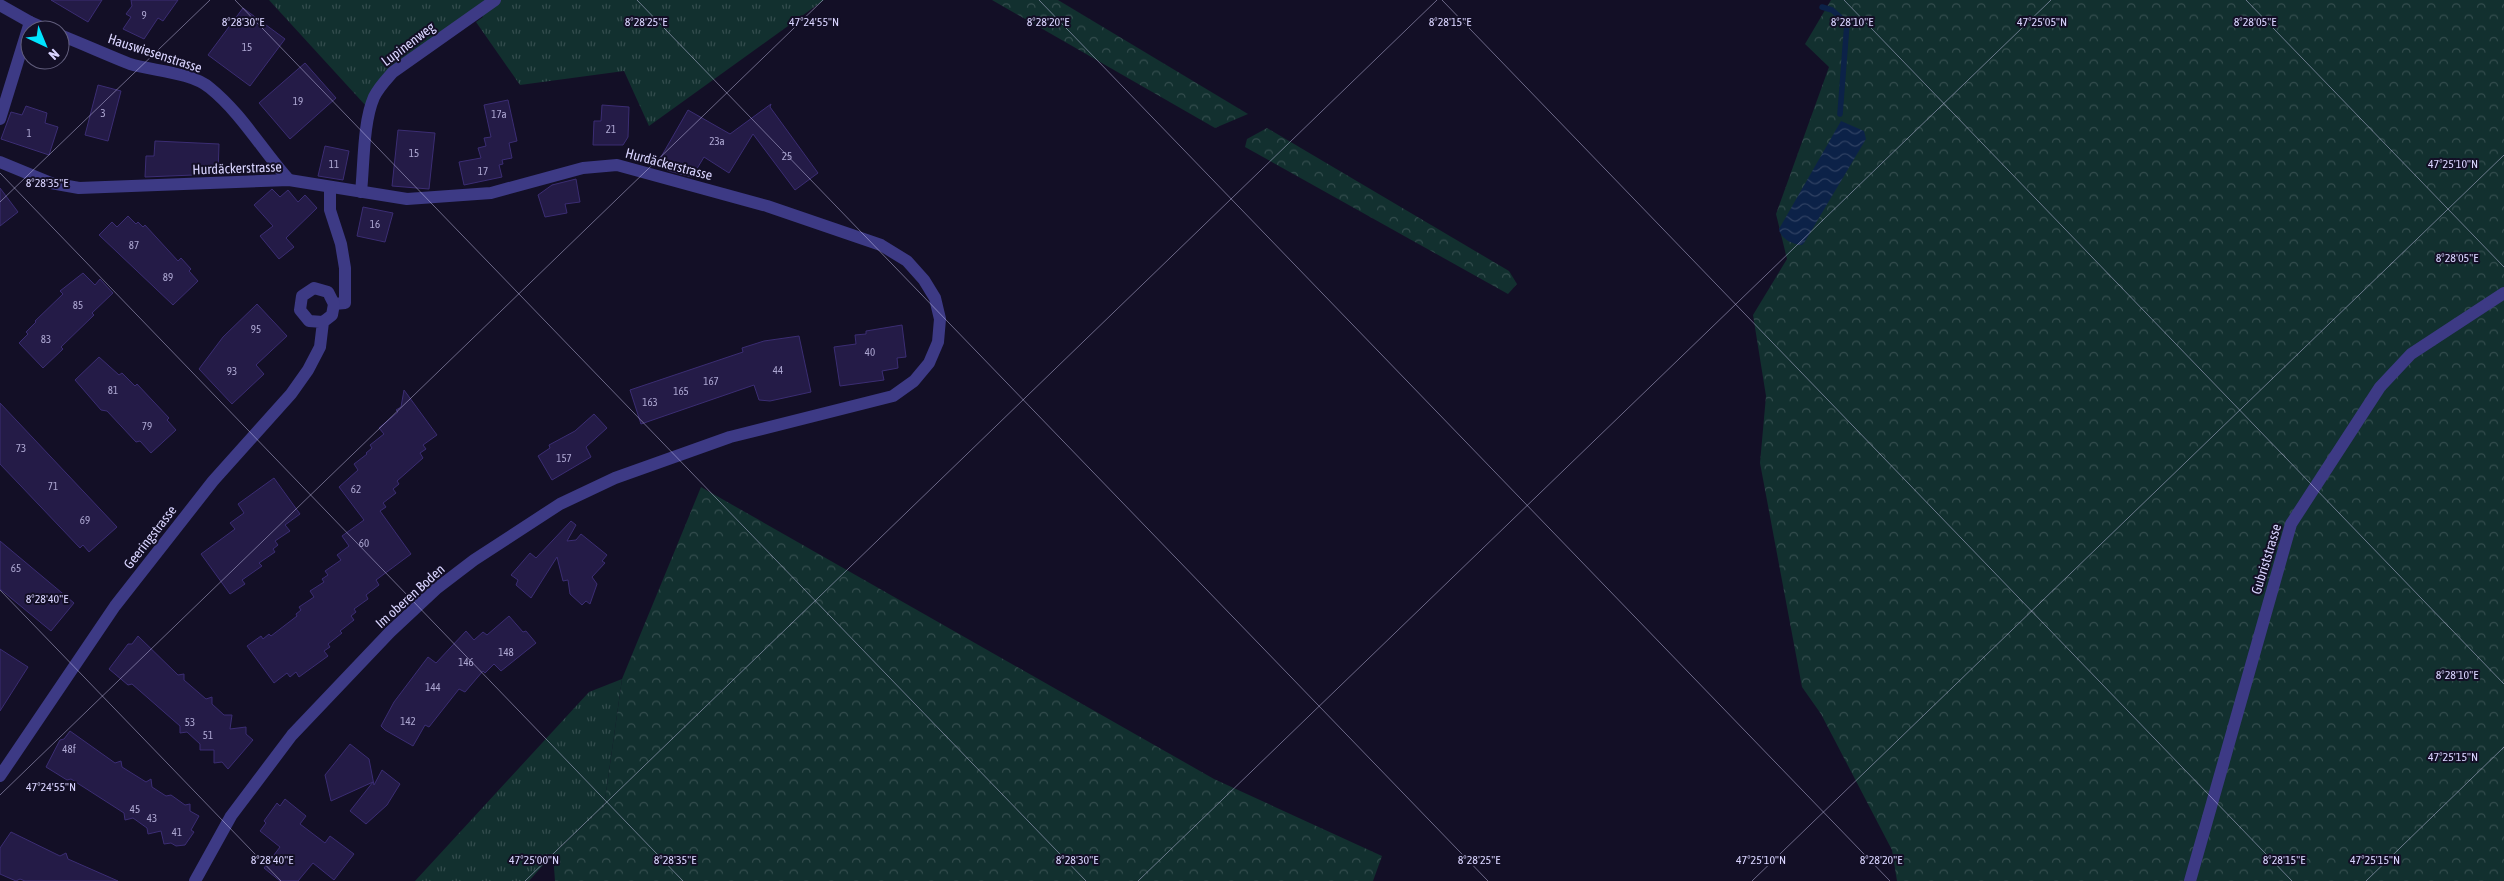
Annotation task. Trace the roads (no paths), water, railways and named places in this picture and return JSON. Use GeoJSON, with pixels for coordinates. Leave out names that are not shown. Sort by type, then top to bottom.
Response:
{"type":"FeatureCollection","features":[{"type":"Feature","properties":{"kind":"street","name":"Lupinenweg"},"geometry":{"type":"LineString","coordinates":[[361,192],[368,122],[374,97],[381,85],[393,72],[495,0]]}},
{"type":"Feature","properties":{"kind":"street"},"geometry":{"type":"LineString","coordinates":[[0,4],[27,20]]}},
{"type":"Feature","properties":{"kind":"street","name":"Hauswiesenstrasse"},"geometry":{"type":"LineString","coordinates":[[70,39],[132,64],[175,73],[209,86],[250,128],[268,156],[289,180]]}},
{"type":"Feature","properties":{"kind":"street"},"geometry":{"type":"LineString","coordinates":[[0,119],[20,54]]}},
{"type":"Feature","properties":{"kind":"street","name":"Hurdäckerstrasse"},"geometry":{"type":"LineString","coordinates":[[0,162],[52,183],[79,188],[289,180],[407,199],[459,197],[517,187],[583,168],[617,165],[767,206],[882,245],[907,261],[924,280],[935,298],[940,318],[938,342],[929,363],[914,381],[893,396],[730,437]]}},
{"type":"Feature","properties":{"kind":"street"},"geometry":{"type":"LineString","coordinates":[[330,187],[330,210],[341,244],[345,268],[340,304]]}},
{"type":"Feature","properties":{"kind":"street"},"geometry":{"type":"LineString","coordinates":[[323,322],[316,323],[303,316],[300,310],[302,296],[314,288],[321,288],[340,304]]}},
{"type":"Feature","properties":{"kind":"street","name":"Gubriststrasse"},"geometry":{"type":"LineString","coordinates":[[2190,881],[2291,524],[2380,387],[2411,354],[2504,293]]}},
{"type":"Feature","properties":{"kind":"street","name":"Geeringstrasse"},"geometry":{"type":"LineString","coordinates":[[0,776],[115,606],[213,481],[291,394],[308,370],[320,347],[323,322],[332,315],[340,304]]}},
{"type":"Feature","properties":{"kind":"street","name":"Im oberen Boden"},"geometry":{"type":"LineString","coordinates":[[195,881],[236,808],[292,735],[390,632],[436,589],[474,560],[560,504],[615,478],[730,437]]}},
{"type":"Feature","properties":{"kind":"water"},"geometry":{"type":"Polygon","coordinates":[[[1841,121],[1864,131],[1866,139],[1804,243],[1798,245],[1784,238],[1779,229],[1841,121]]]}},
{"type":"Feature","properties":{"kind":"waterway"},"geometry":{"type":"LineString","coordinates":[[1822,7],[1832,10],[1847,23],[1840,114]]}}]}
